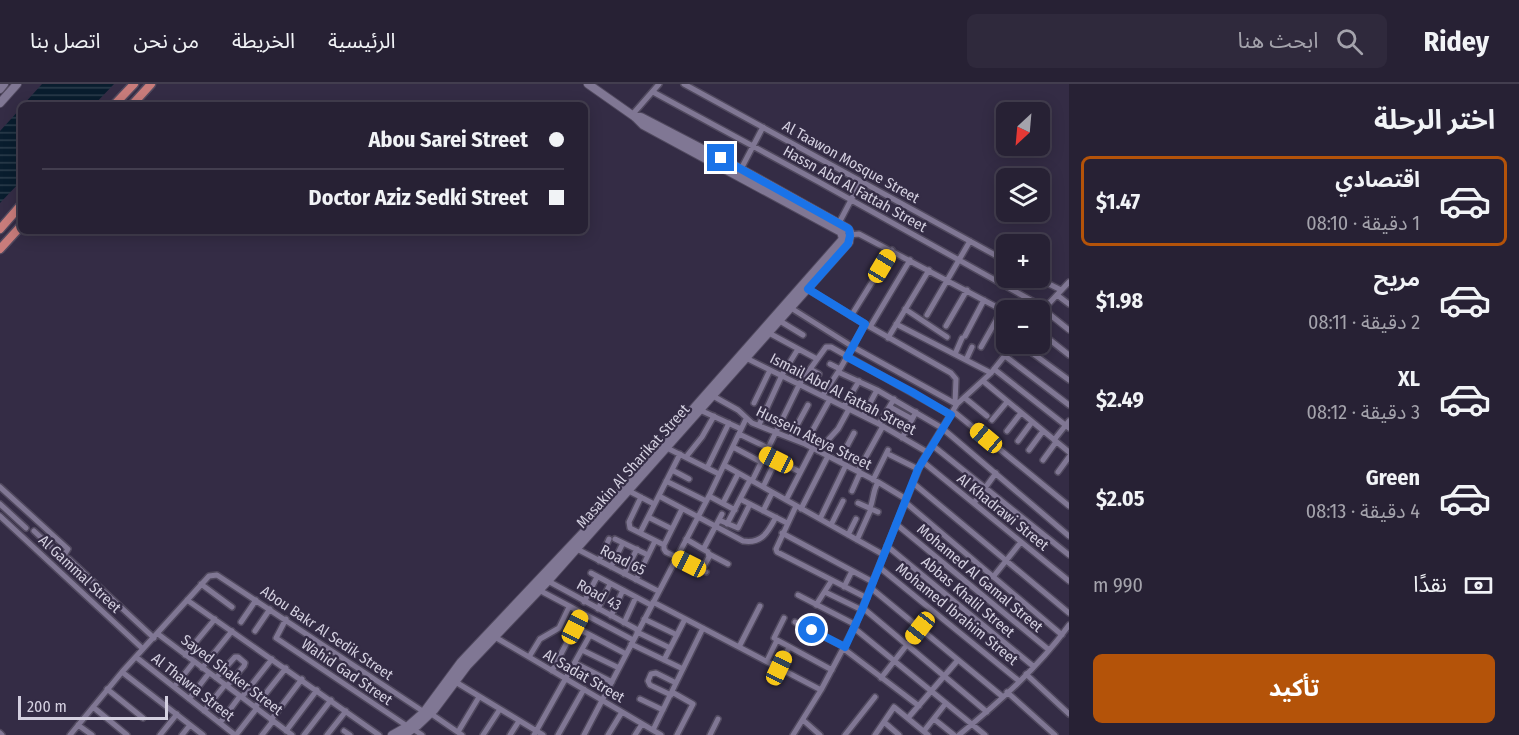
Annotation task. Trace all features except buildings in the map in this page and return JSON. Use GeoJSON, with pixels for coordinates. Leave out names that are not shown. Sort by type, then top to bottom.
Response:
{"type":"FeatureCollection","features":[{"type":"Feature","properties":{"kind":"main road"},"geometry":{"type":"LineString","coordinates":[[117,102],[134,84]]}},
{"type":"Feature","properties":{"kind":"main road"},"geometry":{"type":"LineString","coordinates":[[135,102],[151,84]]}},
{"type":"Feature","properties":{"kind":"main road"},"geometry":{"type":"LineString","coordinates":[[0,229],[18,209]]}},
{"type":"Feature","properties":{"kind":"main road"},"geometry":{"type":"LineString","coordinates":[[0,249],[18,229]]}},
{"type":"Feature","properties":{"kind":"street"},"geometry":{"type":"LineString","coordinates":[[0,88],[4,84]]}},
{"type":"Feature","properties":{"kind":"street"},"geometry":{"type":"LineString","coordinates":[[0,103],[17,84]]}},
{"type":"Feature","properties":{"kind":"street"},"geometry":{"type":"LineString","coordinates":[[588,84],[634,116],[643,125],[847,236],[859,234],[996,307]]}},
{"type":"Feature","properties":{"kind":"street"},"geometry":{"type":"LineString","coordinates":[[634,116],[659,84]]}},
{"type":"Feature","properties":{"kind":"street","name":"Al Taawon Mosque Street"},"geometry":{"type":"LineString","coordinates":[[684,84],[996,256]]}},
{"type":"Feature","properties":{"kind":"street","name":"Hassn Abd Al Fattah Street"},"geometry":{"type":"LineString","coordinates":[[653,92],[1025,300]]}},
{"type":"Feature","properties":{"kind":"street"},"geometry":{"type":"LineString","coordinates":[[634,116],[641,117],[741,169],[848,228],[847,236]]}},
{"type":"Feature","properties":{"kind":"street"},"geometry":{"type":"LineString","coordinates":[[741,169],[763,127]]}},
{"type":"Feature","properties":{"kind":"street"},"geometry":{"type":"LineString","coordinates":[[839,223],[861,182]]}},
{"type":"Feature","properties":{"kind":"street","name":"Masakin Al Sharikat Street"},"geometry":{"type":"LineString","coordinates":[[427,713],[577,549],[597,522],[805,287],[847,236]]}},
{"type":"Feature","properties":{"kind":"street"},"geometry":{"type":"LineString","coordinates":[[927,315],[970,242]]}},
{"type":"Feature","properties":{"kind":"street"},"geometry":{"type":"LineString","coordinates":[[851,316],[892,250]]}},
{"type":"Feature","properties":{"kind":"street"},"geometry":{"type":"LineString","coordinates":[[822,395],[910,260]]}},
{"type":"Feature","properties":{"kind":"street"},"geometry":{"type":"LineString","coordinates":[[888,338],[929,270]]}},
{"type":"Feature","properties":{"kind":"street"},"geometry":{"type":"LineString","coordinates":[[1050,302],[1069,282]]}},
{"type":"Feature","properties":{"kind":"street"},"geometry":{"type":"LineString","coordinates":[[795,734],[855,627],[918,469],[956,404],[954,375],[867,326],[805,287]]}},
{"type":"Feature","properties":{"kind":"street","name":"Masakin Al Sharikat Street"},"geometry":{"type":"LineString","coordinates":[[427,713],[461,662],[629,491],[780,321],[805,287]]}},
{"type":"Feature","properties":{"kind":"street"},"geometry":{"type":"LineString","coordinates":[[1050,287],[1069,304]]}},
{"type":"Feature","properties":{"kind":"street"},"geometry":{"type":"LineString","coordinates":[[942,347],[967,290]]}},
{"type":"Feature","properties":{"kind":"street"},"geometry":{"type":"LineString","coordinates":[[955,354],[984,300]]}},
{"type":"Feature","properties":{"kind":"street"},"geometry":{"type":"LineString","coordinates":[[790,309],[956,404]]}},
{"type":"Feature","properties":{"kind":"street"},"geometry":{"type":"LineString","coordinates":[[905,309],[931,326],[948,332]]}},
{"type":"Feature","properties":{"kind":"street","name":"Hassn Abd Al Fattah Street"},"geometry":{"type":"LineString","coordinates":[[1050,316],[1069,330]]}},
{"type":"Feature","properties":{"kind":"street"},"geometry":{"type":"LineString","coordinates":[[780,321],[803,335]]}},
{"type":"Feature","properties":{"kind":"street"},"geometry":{"type":"LineString","coordinates":[[896,324],[966,360],[993,371],[1068,425],[1042,460]]}},
{"type":"Feature","properties":{"kind":"street"},"geometry":{"type":"LineString","coordinates":[[981,347],[996,324]]}},
{"type":"Feature","properties":{"kind":"street"},"geometry":{"type":"LineString","coordinates":[[925,339],[931,326]]}},
{"type":"Feature","properties":{"kind":"street"},"geometry":{"type":"LineString","coordinates":[[769,333],[817,359]]}},
{"type":"Feature","properties":{"kind":"street"},"geometry":{"type":"LineString","coordinates":[[1050,340],[1069,355]]}},
{"type":"Feature","properties":{"kind":"street"},"geometry":{"type":"LineString","coordinates":[[727,524],[800,383],[824,349],[831,347],[952,413],[1069,506]]}},
{"type":"Feature","properties":{"kind":"street"},"geometry":{"type":"LineString","coordinates":[[966,360],[972,347]]}},
{"type":"Feature","properties":{"kind":"street"},"geometry":{"type":"LineString","coordinates":[[759,425],[782,375],[798,349]]}},
{"type":"Feature","properties":{"kind":"street"},"geometry":{"type":"LineString","coordinates":[[1034,354],[1069,380]]}},
{"type":"Feature","properties":{"kind":"street"},"geometry":{"type":"LineString","coordinates":[[956,404],[983,381],[1005,356],[1069,405]]}},
{"type":"Feature","properties":{"kind":"street","name":"Ismail Abd Al Fattah Street"},"geometry":{"type":"LineString","coordinates":[[746,358],[881,425],[927,453]]}},
{"type":"Feature","properties":{"kind":"street"},"geometry":{"type":"LineString","coordinates":[[830,364],[942,428],[1069,536]]}},
{"type":"Feature","properties":{"kind":"street"},"geometry":{"type":"LineString","coordinates":[[810,369],[819,374]]}},
{"type":"Feature","properties":{"kind":"street"},"geometry":{"type":"LineString","coordinates":[[754,404],[770,370]]}},
{"type":"Feature","properties":{"kind":"street"},"geometry":{"type":"LineString","coordinates":[[786,500],[800,472],[816,450],[838,429],[859,381]]}},
{"type":"Feature","properties":{"kind":"street"},"geometry":{"type":"LineString","coordinates":[[983,381],[1069,452]]}},
{"type":"Feature","properties":{"kind":"street"},"geometry":{"type":"LineString","coordinates":[[863,416],[877,390]]}},
{"type":"Feature","properties":{"kind":"street","name":"Hussein Ateya Street"},"geometry":{"type":"LineString","coordinates":[[713,396],[738,410],[746,419],[839,461],[905,501],[1062,635]]}},
{"type":"Feature","properties":{"kind":"street"},"geometry":{"type":"LineString","coordinates":[[965,398],[990,418],[1007,402]]}},
{"type":"Feature","properties":{"kind":"street"},"geometry":{"type":"LineString","coordinates":[[805,444],[830,399]]}},
{"type":"Feature","properties":{"kind":"street"},"geometry":{"type":"LineString","coordinates":[[852,491],[894,399]]}},
{"type":"Feature","properties":{"kind":"street"},"geometry":{"type":"LineString","coordinates":[[790,438],[808,405]]}},
{"type":"Feature","properties":{"kind":"street"},"geometry":{"type":"LineString","coordinates":[[890,407],[912,419]]}},
{"type":"Feature","properties":{"kind":"street"},"geometry":{"type":"LineString","coordinates":[[700,410],[729,423],[768,448]]}},
{"type":"Feature","properties":{"kind":"street"},"geometry":{"type":"LineString","coordinates":[[902,438],[916,412]]}},
{"type":"Feature","properties":{"kind":"street"},"geometry":{"type":"LineString","coordinates":[[1006,431],[1021,413]]}},
{"type":"Feature","properties":{"kind":"street"},"geometry":{"type":"LineString","coordinates":[[640,533],[672,470],[702,437],[714,416]]}},
{"type":"Feature","properties":{"kind":"street"},"geometry":{"type":"LineString","coordinates":[[584,735],[746,419]]}},
{"type":"Feature","properties":{"kind":"street"},"geometry":{"type":"LineString","coordinates":[[1017,441],[1032,422]]}},
{"type":"Feature","properties":{"kind":"street"},"geometry":{"type":"LineString","coordinates":[[707,468],[729,423]]}},
{"type":"Feature","properties":{"kind":"street"},"geometry":{"type":"LineString","coordinates":[[1029,450],[1043,431]]}},
{"type":"Feature","properties":{"kind":"street"},"geometry":{"type":"LineString","coordinates":[[839,461],[854,433]]}},
{"type":"Feature","properties":{"kind":"street"},"geometry":{"type":"LineString","coordinates":[[932,445],[1069,555]]}},
{"type":"Feature","properties":{"kind":"street"},"geometry":{"type":"LineString","coordinates":[[733,447],[761,462]]}},
{"type":"Feature","properties":{"kind":"street"},"geometry":{"type":"LineString","coordinates":[[667,448],[719,474]]}},
{"type":"Feature","properties":{"kind":"street"},"geometry":{"type":"LineString","coordinates":[[857,540],[873,510],[872,494],[875,481],[889,453],[918,469]]}},
{"type":"Feature","properties":{"kind":"street"},"geometry":{"type":"LineString","coordinates":[[765,454],[800,472]]}},
{"type":"Feature","properties":{"kind":"street"},"geometry":{"type":"LineString","coordinates":[[828,456],[799,507],[787,523],[776,549],[778,553],[867,598]]}},
{"type":"Feature","properties":{"kind":"street"},"geometry":{"type":"LineString","coordinates":[[1058,472],[1069,457]]}},
{"type":"Feature","properties":{"kind":"street"},"geometry":{"type":"LineString","coordinates":[[763,487],[776,460]]}},
{"type":"Feature","properties":{"kind":"street","name":"Al Khadrawi Street"},"geometry":{"type":"LineString","coordinates":[[922,461],[1069,581]]}},
{"type":"Feature","properties":{"kind":"street"},"geometry":{"type":"LineString","coordinates":[[724,465],[884,555]]}},
{"type":"Feature","properties":{"kind":"street"},"geometry":{"type":"LineString","coordinates":[[820,519],[846,465]]}},
{"type":"Feature","properties":{"kind":"street"},"geometry":{"type":"LineString","coordinates":[[672,470],[689,479]]}},
{"type":"Feature","properties":{"kind":"street"},"geometry":{"type":"LineString","coordinates":[[974,503],[996,473]]}},
{"type":"Feature","properties":{"kind":"street"},"geometry":{"type":"LineString","coordinates":[[723,503],[738,474]]}},
{"type":"Feature","properties":{"kind":"street"},"geometry":{"type":"LineString","coordinates":[[666,482],[706,500],[723,503],[735,510]]}},
{"type":"Feature","properties":{"kind":"street"},"geometry":{"type":"LineString","coordinates":[[913,483],[1069,612]]}},
{"type":"Feature","properties":{"kind":"street"},"geometry":{"type":"LineString","coordinates":[[0,487],[68,549],[63,557]]}},
{"type":"Feature","properties":{"kind":"street"},"geometry":{"type":"LineString","coordinates":[[629,491],[654,504]]}},
{"type":"Feature","properties":{"kind":"street"},"geometry":{"type":"LineString","coordinates":[[763,511],[772,492]]}},
{"type":"Feature","properties":{"kind":"street"},"geometry":{"type":"LineString","coordinates":[[659,496],[715,527],[750,542],[757,541],[768,533],[776,517]]}},
{"type":"Feature","properties":{"kind":"street"},"geometry":{"type":"LineString","coordinates":[[641,497],[628,525],[664,545]]}},
{"type":"Feature","properties":{"kind":"street"},"geometry":{"type":"LineString","coordinates":[[11,498],[2,505],[26,528]]}},
{"type":"Feature","properties":{"kind":"street"},"geometry":{"type":"LineString","coordinates":[[740,499],[787,523]]}},
{"type":"Feature","properties":{"kind":"street"},"geometry":{"type":"LineString","coordinates":[[831,525],[843,501]]}},
{"type":"Feature","properties":{"kind":"street"},"geometry":{"type":"LineString","coordinates":[[858,503],[873,510]]}},
{"type":"Feature","properties":{"kind":"street"},"geometry":{"type":"LineString","coordinates":[[704,548],[721,517],[727,524],[738,528],[750,504]]}},
{"type":"Feature","properties":{"kind":"street"},"geometry":{"type":"LineString","coordinates":[[682,509],[664,545],[665,551],[704,571],[709,554]]}},
{"type":"Feature","properties":{"kind":"street","name":"Al Gammal Street"},"geometry":{"type":"LineString","coordinates":[[0,516],[143,649]]}},
{"type":"Feature","properties":{"kind":"street"},"geometry":{"type":"LineString","coordinates":[[648,517],[672,529]]}},
{"type":"Feature","properties":{"kind":"street"},"geometry":{"type":"LineString","coordinates":[[848,535],[856,519]]}},
{"type":"Feature","properties":{"kind":"street"},"geometry":{"type":"LineString","coordinates":[[26,540],[40,524]]}},
{"type":"Feature","properties":{"kind":"street","name":"Mohamed Al Gamal Street"},"geometry":{"type":"LineString","coordinates":[[896,524],[1049,650]]}},
{"type":"Feature","properties":{"kind":"street","name":"Sayed Shaker Street"},"geometry":{"type":"LineString","coordinates":[[34,531],[156,635],[289,733]]}},
{"type":"Feature","properties":{"kind":"street"},"geometry":{"type":"LineString","coordinates":[[782,533],[852,570],[958,660],[1005,694],[1055,735]]}},
{"type":"Feature","properties":{"kind":"street"},"geometry":{"type":"LineString","coordinates":[[599,561],[612,539],[648,555]]}},
{"type":"Feature","properties":{"kind":"street"},"geometry":{"type":"LineString","coordinates":[[686,539],[728,564]]}},
{"type":"Feature","properties":{"kind":"street"},"geometry":{"type":"LineString","coordinates":[[636,580],[655,541]]}},
{"type":"Feature","properties":{"kind":"street"},"geometry":{"type":"LineString","coordinates":[[993,577],[1021,542]]}},
{"type":"Feature","properties":{"kind":"street"},"geometry":{"type":"LineString","coordinates":[[611,567],[623,543]]}},
{"type":"Feature","properties":{"kind":"street","name":"Abbas Khalil Street"},"geometry":{"type":"LineString","coordinates":[[887,546],[1033,666]]}},
{"type":"Feature","properties":{"kind":"street","name":"Road 65"},"geometry":{"type":"LineString","coordinates":[[577,549],[658,591]]}},
{"type":"Feature","properties":{"kind":"street"},"geometry":{"type":"LineString","coordinates":[[611,616],[637,549]]}},
{"type":"Feature","properties":{"kind":"street"},"geometry":{"type":"LineString","coordinates":[[844,587],[856,563]]}},
{"type":"Feature","properties":{"kind":"street","name":"Mohamed Ibrahim Street"},"geometry":{"type":"LineString","coordinates":[[879,567],[1019,681]]}},
{"type":"Feature","properties":{"kind":"street"},"geometry":{"type":"LineString","coordinates":[[591,573],[636,597],[704,628],[821,690]]}},
{"type":"Feature","properties":{"kind":"street","name":"Abou Bakr Al Sedik Street"},"geometry":{"type":"LineString","coordinates":[[201,584],[209,576],[217,575],[460,734]]}},
{"type":"Feature","properties":{"kind":"street"},"geometry":{"type":"LineString","coordinates":[[584,602],[597,577]]}},
{"type":"Feature","properties":{"kind":"street"},"geometry":{"type":"LineString","coordinates":[[816,605],[832,580]]}},
{"type":"Feature","properties":{"kind":"street","name":"Road 43"},"geometry":{"type":"LineString","coordinates":[[548,581],[670,648]]}},
{"type":"Feature","properties":{"kind":"street"},"geometry":{"type":"LineString","coordinates":[[70,735],[107,689],[201,584],[232,607]]}},
{"type":"Feature","properties":{"kind":"street"},"geometry":{"type":"LineString","coordinates":[[598,609],[610,584]]}},
{"type":"Feature","properties":{"kind":"street"},"geometry":{"type":"LineString","coordinates":[[539,590],[683,669]]}},
{"type":"Feature","properties":{"kind":"street"},"geometry":{"type":"LineString","coordinates":[[825,591],[862,609],[987,712]]}},
{"type":"Feature","properties":{"kind":"street"},"geometry":{"type":"LineString","coordinates":[[798,595],[855,627],[985,735]]}},
{"type":"Feature","properties":{"kind":"street"},"geometry":{"type":"LineString","coordinates":[[624,623],[636,597]]}},
{"type":"Feature","properties":{"kind":"street"},"geometry":{"type":"LineString","coordinates":[[187,600],[379,735]]}},
{"type":"Feature","properties":{"kind":"street"},"geometry":{"type":"LineString","coordinates":[[241,622],[256,600]]}},
{"type":"Feature","properties":{"kind":"street"},"geometry":{"type":"LineString","coordinates":[[739,647],[760,606]]}},
{"type":"Feature","properties":{"kind":"street"},"geometry":{"type":"LineString","coordinates":[[529,657],[540,639],[559,628],[569,608]]}},
{"type":"Feature","properties":{"kind":"street"},"geometry":{"type":"LineString","coordinates":[[255,631],[270,609]]}},
{"type":"Feature","properties":{"kind":"street"},"geometry":{"type":"LineString","coordinates":[[552,671],[582,614]]}},
{"type":"Feature","properties":{"kind":"street"},"geometry":{"type":"LineString","coordinates":[[784,618],[774,638],[832,670]]}},
{"type":"Feature","properties":{"kind":"street"},"geometry":{"type":"LineString","coordinates":[[185,655],[215,619]]}},
{"type":"Feature","properties":{"kind":"street"},"geometry":{"type":"LineString","coordinates":[[272,642],[286,619]]}},
{"type":"Feature","properties":{"kind":"street"},"geometry":{"type":"LineString","coordinates":[[644,619],[677,635]]}},
{"type":"Feature","properties":{"kind":"street"},"geometry":{"type":"LineString","coordinates":[[664,660],[685,619]]}},
{"type":"Feature","properties":{"kind":"street"},"geometry":{"type":"LineString","coordinates":[[795,622],[844,648],[919,706]]}},
{"type":"Feature","properties":{"kind":"street"},"geometry":{"type":"LineString","coordinates":[[959,735],[987,712],[1026,674],[1069,625]]}},
{"type":"Feature","properties":{"kind":"street"},"geometry":{"type":"LineString","coordinates":[[575,627],[626,654]]}},
{"type":"Feature","properties":{"kind":"street"},"geometry":{"type":"LineString","coordinates":[[653,730],[704,628]]}},
{"type":"Feature","properties":{"kind":"street"},"geometry":{"type":"LineString","coordinates":[[881,678],[920,628]]}},
{"type":"Feature","properties":{"kind":"street"},"geometry":{"type":"LineString","coordinates":[[202,668],[232,631]]}},
{"type":"Feature","properties":{"kind":"street"},"geometry":{"type":"LineString","coordinates":[[535,733],[567,680],[590,635]]}},
{"type":"Feature","properties":{"kind":"street","name":"Wahid Gad Street"},"geometry":{"type":"LineString","coordinates":[[276,636],[277,639],[422,735]]}},
{"type":"Feature","properties":{"kind":"street","name":"Al Sadat Street"},"geometry":{"type":"LineString","coordinates":[[495,636],[661,735]]}},
{"type":"Feature","properties":{"kind":"street"},"geometry":{"type":"LineString","coordinates":[[767,661],[777,640]]}},
{"type":"Feature","properties":{"kind":"street"},"geometry":{"type":"LineString","coordinates":[[779,668],[789,647]]}},
{"type":"Feature","properties":{"kind":"street"},"geometry":{"type":"LineString","coordinates":[[582,650],[619,668]]}},
{"type":"Feature","properties":{"kind":"street","name":"Al Thawra Street"},"geometry":{"type":"LineString","coordinates":[[136,657],[236,735]]}},
{"type":"Feature","properties":{"kind":"street"},"geometry":{"type":"LineString","coordinates":[[204,711],[244,666],[244,663],[235,657],[216,678]]}},
{"type":"Feature","properties":{"kind":"street"},"geometry":{"type":"LineString","coordinates":[[220,723],[272,658]]}},
{"type":"Feature","properties":{"kind":"street"},"geometry":{"type":"LineString","coordinates":[[908,718],[958,660]]}},
{"type":"Feature","properties":{"kind":"street"},"geometry":{"type":"LineString","coordinates":[[174,687],[194,662]]}},
{"type":"Feature","properties":{"kind":"street"},"geometry":{"type":"LineString","coordinates":[[575,663],[612,682]]}},
{"type":"Feature","properties":{"kind":"street"},"geometry":{"type":"LineString","coordinates":[[236,735],[286,668]]}},
{"type":"Feature","properties":{"kind":"street"},"geometry":{"type":"LineString","coordinates":[[122,672],[203,735]]}},
{"type":"Feature","properties":{"kind":"street"},"geometry":{"type":"LineString","coordinates":[[189,699],[209,673]]}},
{"type":"Feature","properties":{"kind":"street"},"geometry":{"type":"LineString","coordinates":[[676,683],[658,673],[653,673],[648,681],[652,686],[690,701],[692,706],[677,735]]}},
{"type":"Feature","properties":{"kind":"street"},"geometry":{"type":"LineString","coordinates":[[1026,674],[1069,714]]}},
{"type":"Feature","properties":{"kind":"street"},"geometry":{"type":"LineString","coordinates":[[262,735],[302,679]]}},
{"type":"Feature","properties":{"kind":"street"},"geometry":{"type":"LineString","coordinates":[[454,681],[535,733],[543,735]]}},
{"type":"Feature","properties":{"kind":"street"},"geometry":{"type":"LineString","coordinates":[[107,689],[143,718]]}},
{"type":"Feature","properties":{"kind":"street"},"geometry":{"type":"LineString","coordinates":[[558,735],[584,689]]}},
{"type":"Feature","properties":{"kind":"street"},"geometry":{"type":"LineString","coordinates":[[289,733],[317,690]]}},
{"type":"Feature","properties":{"kind":"street"},"geometry":{"type":"LineString","coordinates":[[460,734],[479,697]]}},
{"type":"Feature","properties":{"kind":"street"},"geometry":{"type":"LineString","coordinates":[[845,735],[875,697]]}},
{"type":"Feature","properties":{"kind":"street"},"geometry":{"type":"LineString","coordinates":[[640,699],[663,710]]}},
{"type":"Feature","properties":{"kind":"street"},"geometry":{"type":"LineString","coordinates":[[304,735],[331,700]]}},
{"type":"Feature","properties":{"kind":"street"},"geometry":{"type":"LineString","coordinates":[[875,735],[894,707],[926,733],[946,703]]}},
{"type":"Feature","properties":{"kind":"street"},"geometry":{"type":"LineString","coordinates":[[93,707],[127,735]]}},
{"type":"Feature","properties":{"kind":"street"},"geometry":{"type":"LineString","coordinates":[[483,735],[500,710]]}},
{"type":"Feature","properties":{"kind":"street"},"geometry":{"type":"LineString","coordinates":[[327,735],[346,711]]}},
{"type":"Feature","properties":{"kind":"street"},"geometry":{"type":"LineString","coordinates":[[608,735],[622,712]]}},
{"type":"Feature","properties":{"kind":"street"},"geometry":{"type":"LineString","coordinates":[[404,735],[427,713]]}},
{"type":"Feature","properties":{"kind":"street"},"geometry":{"type":"LineString","coordinates":[[160,735],[177,714]]}},
{"type":"Feature","properties":{"kind":"street"},"geometry":{"type":"LineString","coordinates":[[710,735],[717,719]]}},
{"type":"Feature","properties":{"kind":"street"},"geometry":{"type":"LineString","coordinates":[[934,719],[954,735]]}},
{"type":"Feature","properties":{"kind":"street"},"geometry":{"type":"LineString","coordinates":[[802,720],[820,735]]}},
{"type":"Feature","properties":{"kind":"street"},"geometry":{"type":"LineString","coordinates":[[510,735],[519,721]]}},
{"type":"Feature","properties":{"kind":"street"},"geometry":{"type":"LineString","coordinates":[[884,722],[899,735]]}},
{"type":"Feature","properties":{"kind":"street"},"geometry":{"type":"LineString","coordinates":[[635,735],[642,724]]}},
{"type":"Feature","properties":{"kind":"street"},"geometry":{"type":"LineString","coordinates":[[78,725],[92,735]]}},
{"type":"Feature","properties":{"kind":"street"},"geometry":{"type":"LineString","coordinates":[[182,735],[190,725]]}},
{"type":"Feature","properties":{"kind":"street"},"geometry":{"type":"LineString","coordinates":[[392,735],[410,728]]}},
{"type":"Feature","properties":{"kind":"street"},"geometry":{"type":"LineString","coordinates":[[879,729],[885,735]]}},
{"type":"Feature","properties":{"kind":"street"},"geometry":{"type":"LineString","coordinates":[[344,730],[350,735]]}},
{"type":"Feature","properties":{"kind":"water"},"geometry":{"type":"Polygon","coordinates":[[[42,84],[114,84],[97,102],[26,102],[42,84]]]}},
{"type":"Feature","properties":{"kind":"water"},"geometry":{"type":"Polygon","coordinates":[[[18,111],[18,184],[0,203],[0,131],[18,111]]]}},
{"type":"Feature","properties":{"kind":"route"},"geometry":{"type":"LineString","coordinates":[[721,158],[849,229],[848,244],[808,289],[865,324],[847,357],[951,415],[918,469],[845,647],[812,630]]}}]}
